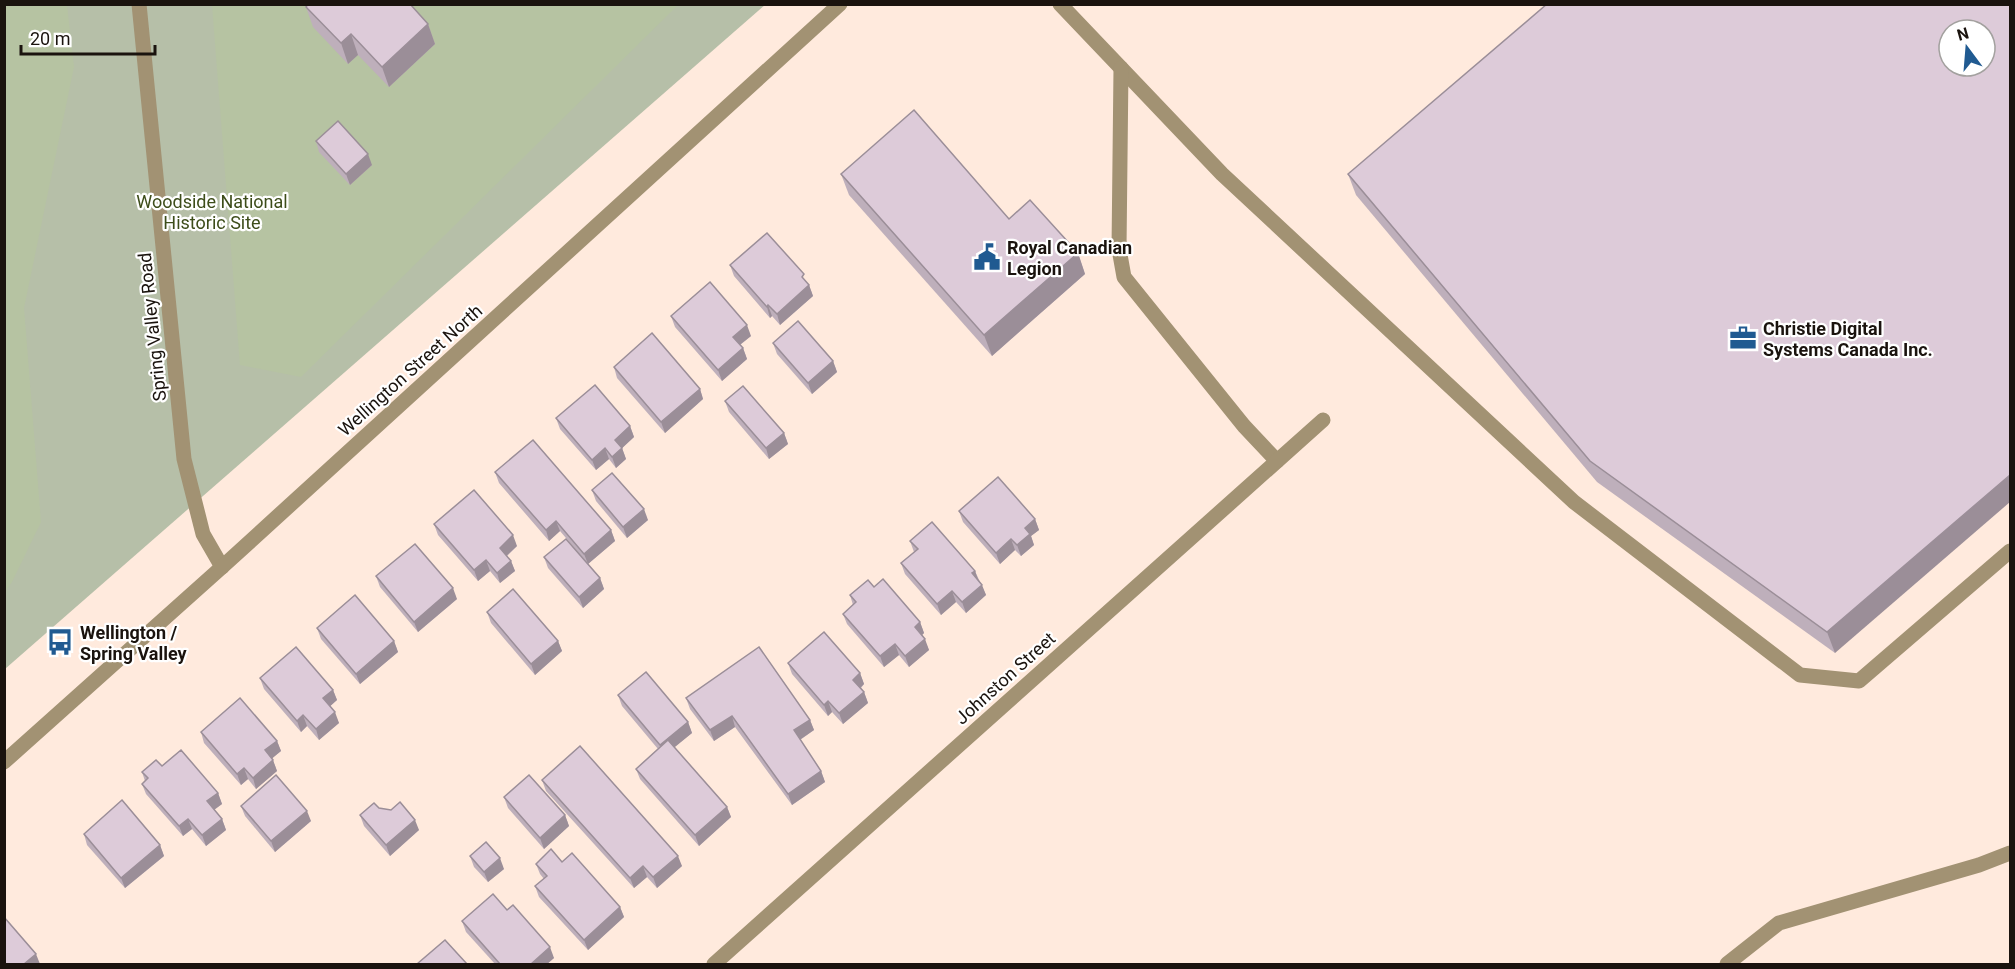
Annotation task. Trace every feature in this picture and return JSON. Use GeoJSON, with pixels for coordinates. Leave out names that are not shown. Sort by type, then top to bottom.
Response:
{"type":"FeatureCollection","features":[{"type":"Feature","properties":{"kind":"street","name":"Spring Valley Road"},"geometry":{"type":"LineString","coordinates":[[140,4],[184,459],[203,534],[222,567]]}},
{"type":"Feature","properties":{"kind":"street","name":"Wellington Street North"},"geometry":{"type":"LineString","coordinates":[[4,762],[222,567],[840,4]]}},
{"type":"Feature","properties":{"kind":"street"},"geometry":{"type":"LineString","coordinates":[[1060,4],[1222,174],[1574,502],[1800,675],[1859,681],[2010,551]]}},
{"type":"Feature","properties":{"kind":"street"},"geometry":{"type":"LineString","coordinates":[[1121,68],[1119,249],[1124,277],[1244,426],[1277,461]]}},
{"type":"Feature","properties":{"kind":"street","name":"Johnston Street"},"geometry":{"type":"LineString","coordinates":[[714,964],[1323,420]]}},
{"type":"Feature","properties":{"kind":"street"},"geometry":{"type":"LineString","coordinates":[[1727,964],[1779,923],[1979,865],[2010,853]]}},
{"type":"Feature","properties":{"kind":"green space"},"geometry":{"type":"Polygon","coordinates":[[[5,4],[67,5],[74,67],[24,308],[41,522],[5,592],[5,4]]]}},
{"type":"Feature","properties":{"kind":"green space","name":"Woodside National Historic Site"},"geometry":{"type":"Polygon","coordinates":[[[5,5],[765,5],[5,669],[5,5]]]}},
{"type":"Feature","properties":{"kind":"green space"},"geometry":{"type":"Polygon","coordinates":[[[212,5],[678,5],[301,377],[240,365],[212,5]]]}},
{"type":"Feature","properties":{"kind":"building"},"geometry":{"type":"Polygon","coordinates":[[[308,4],[410,4],[428,24],[382,67],[351,34],[341,43],[306,7],[308,4]]]}},
{"type":"Feature","properties":{"kind":"building","name":"Christie Digital Systems Canada Inc."},"geometry":{"type":"Polygon","coordinates":[[[1547,4],[2010,4],[2010,475],[1827,632],[1590,461],[1348,174],[1547,4]]]}},
{"type":"Feature","properties":{"kind":"building","name":"Royal Canadian Legion"},"geometry":{"type":"Polygon","coordinates":[[[914,110],[1009,219],[1030,200],[1078,253],[984,335],[841,174],[914,110]]]}},
{"type":"Feature","properties":{"kind":"building"},"geometry":{"type":"Polygon","coordinates":[[[338,121],[368,154],[346,174],[316,141],[338,121]]]}},
{"type":"Feature","properties":{"kind":"building"},"geometry":{"type":"Polygon","coordinates":[[[767,233],[804,274],[802,277],[809,285],[777,314],[768,305],[767,307],[730,265],[767,233]]]}},
{"type":"Feature","properties":{"kind":"building"},"geometry":{"type":"Polygon","coordinates":[[[710,282],[747,325],[733,337],[743,348],[718,370],[671,316],[710,282]]]}},
{"type":"Feature","properties":{"kind":"building"},"geometry":{"type":"Polygon","coordinates":[[[798,321],[833,361],[808,383],[773,343],[798,321]]]}},
{"type":"Feature","properties":{"kind":"building"},"geometry":{"type":"Polygon","coordinates":[[[652,333],[700,389],[661,422],[614,367],[652,333]]]}},
{"type":"Feature","properties":{"kind":"building"},"geometry":{"type":"Polygon","coordinates":[[[595,385],[630,426],[615,440],[622,448],[612,457],[605,448],[592,460],[556,418],[595,385]]]}},
{"type":"Feature","properties":{"kind":"building"},"geometry":{"type":"Polygon","coordinates":[[[743,386],[784,433],[766,448],[725,401],[743,386]]]}},
{"type":"Feature","properties":{"kind":"building"},"geometry":{"type":"Polygon","coordinates":[[[533,440],[611,530],[584,554],[556,521],[546,530],[495,472],[533,440]]]}},
{"type":"Feature","properties":{"kind":"building"},"geometry":{"type":"Polygon","coordinates":[[[612,473],[644,509],[623,527],[592,490],[612,473]]]}},
{"type":"Feature","properties":{"kind":"building"},"geometry":{"type":"Polygon","coordinates":[[[998,477],[1035,519],[1025,528],[1030,534],[1017,545],[1011,539],[996,553],[959,511],[998,477]]]}},
{"type":"Feature","properties":{"kind":"building"},"geometry":{"type":"Polygon","coordinates":[[[474,490],[513,535],[500,548],[511,561],[497,573],[486,560],[474,570],[434,524],[474,490]]]}},
{"type":"Feature","properties":{"kind":"building"},"geometry":{"type":"Polygon","coordinates":[[[932,522],[975,571],[972,573],[982,585],[962,602],[952,591],[937,604],[901,563],[918,549],[910,541],[932,522]]]}},
{"type":"Feature","properties":{"kind":"building"},"geometry":{"type":"Polygon","coordinates":[[[566,539],[600,578],[579,597],[544,557],[566,539]]]}},
{"type":"Feature","properties":{"kind":"building"},"geometry":{"type":"Polygon","coordinates":[[[415,544],[453,588],[414,622],[376,576],[415,544]]]}},
{"type":"Feature","properties":{"kind":"building"},"geometry":{"type":"Polygon","coordinates":[[[883,579],[920,622],[915,627],[925,639],[905,656],[895,644],[880,656],[843,614],[856,602],[850,595],[868,580],[874,587],[883,579]]]}},
{"type":"Feature","properties":{"kind":"building"},"geometry":{"type":"Polygon","coordinates":[[[513,589],[558,641],[531,664],[487,612],[513,589]]]}},
{"type":"Feature","properties":{"kind":"building"},"geometry":{"type":"Polygon","coordinates":[[[355,595],[394,641],[356,674],[317,628],[355,595]]]}},
{"type":"Feature","properties":{"kind":"building"},"geometry":{"type":"Polygon","coordinates":[[[824,632],[860,673],[853,680],[864,692],[839,713],[828,701],[824,705],[788,663],[824,632]]]}},
{"type":"Feature","properties":{"kind":"building"},"geometry":{"type":"Polygon","coordinates":[[[296,647],[333,690],[323,698],[335,712],[316,729],[303,715],[297,721],[260,678],[296,647]]]}},
{"type":"Feature","properties":{"kind":"building"},"geometry":{"type":"Polygon","coordinates":[[[759,647],[810,720],[794,730],[821,771],[788,794],[732,716],[710,730],[686,698],[759,647]]]}},
{"type":"Feature","properties":{"kind":"building"},"geometry":{"type":"Polygon","coordinates":[[[646,672],[688,722],[660,745],[618,695],[646,672]]]}},
{"type":"Feature","properties":{"kind":"building"},"geometry":{"type":"Polygon","coordinates":[[[240,698],[277,741],[265,750],[273,760],[253,778],[244,768],[237,774],[201,732],[240,698]]]}},
{"type":"Feature","properties":{"kind":"building"},"geometry":{"type":"Polygon","coordinates":[[[668,740],[727,807],[695,835],[636,769],[668,740]]]}},
{"type":"Feature","properties":{"kind":"building"},"geometry":{"type":"Polygon","coordinates":[[[580,746],[678,856],[653,877],[643,866],[630,878],[542,780],[580,746]]]}},
{"type":"Feature","properties":{"kind":"building"},"geometry":{"type":"Polygon","coordinates":[[[181,750],[218,793],[207,801],[222,819],[202,835],[188,819],[179,826],[142,784],[148,778],[142,772],[156,760],[162,766],[181,750]]]}},
{"type":"Feature","properties":{"kind":"building"},"geometry":{"type":"Polygon","coordinates":[[[276,775],[307,811],[271,841],[241,806],[276,775]]]}},
{"type":"Feature","properties":{"kind":"building"},"geometry":{"type":"Polygon","coordinates":[[[529,775],[565,815],[540,838],[504,797],[529,775]]]}},
{"type":"Feature","properties":{"kind":"building"},"geometry":{"type":"Polygon","coordinates":[[[122,800],[160,845],[121,878],[84,834],[122,800]]]}},
{"type":"Feature","properties":{"kind":"building"},"geometry":{"type":"Polygon","coordinates":[[[400,802],[415,820],[386,845],[360,815],[374,803],[379,808],[391,810],[400,802]]]}},
{"type":"Feature","properties":{"kind":"building"},"geometry":{"type":"Polygon","coordinates":[[[486,842],[500,858],[484,872],[470,856],[486,842]]]}},
{"type":"Feature","properties":{"kind":"building"},"geometry":{"type":"Polygon","coordinates":[[[551,849],[562,862],[572,853],[620,907],[584,940],[535,886],[547,876],[536,864],[551,849]]]}},
{"type":"Feature","properties":{"kind":"building"},"geometry":{"type":"Polygon","coordinates":[[[493,894],[507,910],[513,905],[550,947],[531,964],[500,964],[462,921],[493,894]]]}},
{"type":"Feature","properties":{"kind":"building"},"geometry":{"type":"Polygon","coordinates":[[[4,917],[36,954],[24,964],[4,964],[4,917]]]}},
{"type":"Feature","properties":{"kind":"building"},"geometry":{"type":"Polygon","coordinates":[[[445,940],[467,964],[417,964],[445,940]]]}},
{"type":"Feature","properties":{"kind":"place","name":"Royal Canadian Legion"},"geometry":{"type":"Point","coordinates":[987,257]}},
{"type":"Feature","properties":{"kind":"place","name":"Christie Digital Systems Canada Inc."},"geometry":{"type":"Point","coordinates":[1743,338]}},
{"type":"Feature","properties":{"kind":"place","name":"Wellington / Spring Valley"},"geometry":{"type":"Point","coordinates":[60,642]}}]}
